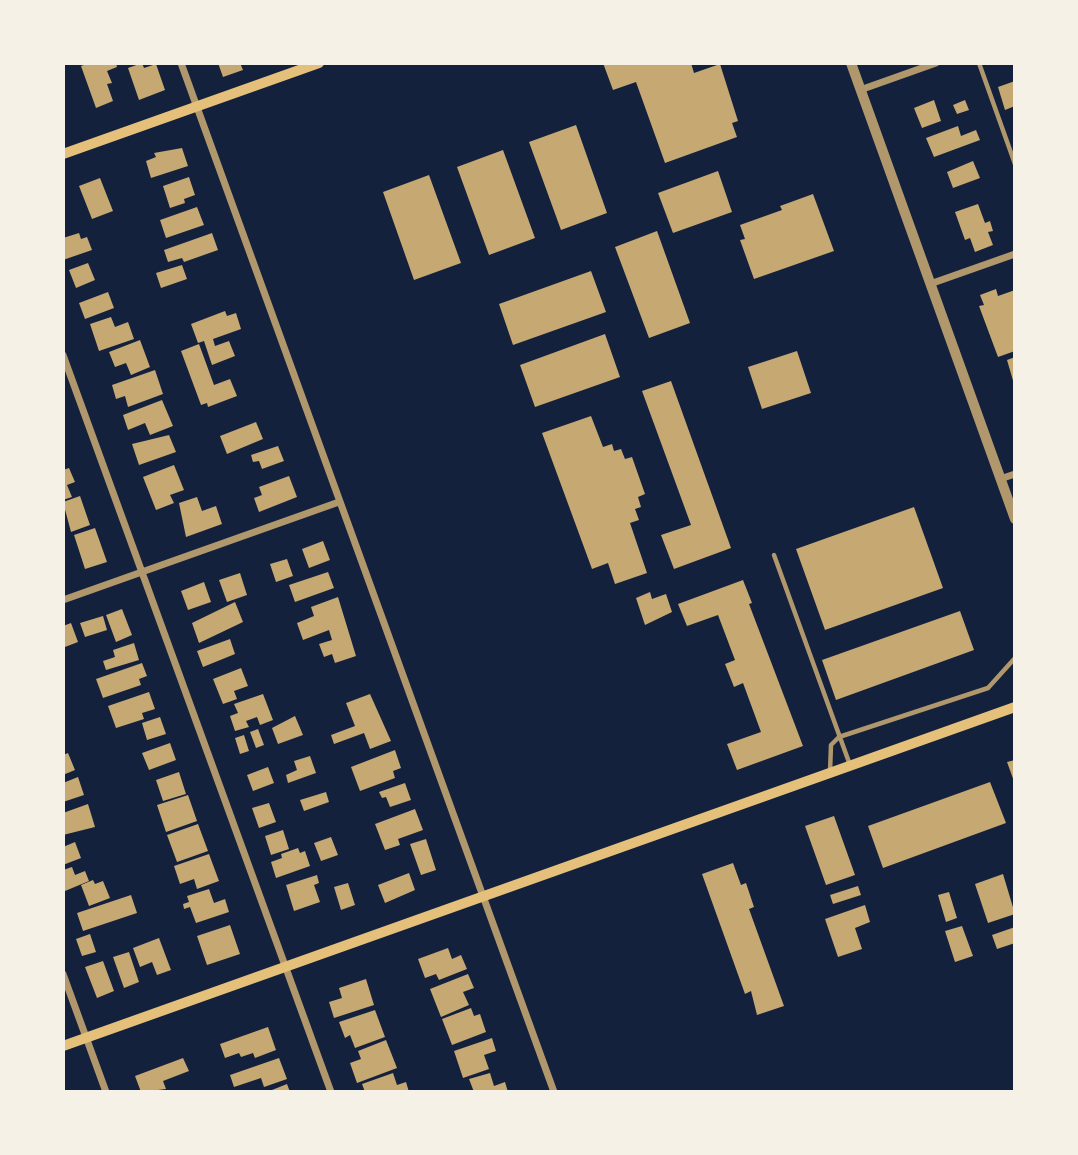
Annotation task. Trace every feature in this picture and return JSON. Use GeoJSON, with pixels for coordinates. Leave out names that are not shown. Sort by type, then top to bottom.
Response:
{"type":"FeatureCollection","features":[{"type":"Feature","properties":{"kind":"main road"},"geometry":{"type":"LineString","coordinates":[[63,154],[319,63]]}},
{"type":"Feature","properties":{"kind":"main road"},"geometry":{"type":"LineString","coordinates":[[63,1046],[1015,707]]}},
{"type":"Feature","properties":{"kind":"street"},"geometry":{"type":"LineString","coordinates":[[181,63],[554,1092]]}},
{"type":"Feature","properties":{"kind":"street"},"geometry":{"type":"LineString","coordinates":[[851,63],[1015,519]]}},
{"type":"Feature","properties":{"kind":"street"},"geometry":{"type":"LineString","coordinates":[[860,90],[936,63]]}},
{"type":"Feature","properties":{"kind":"street"},"geometry":{"type":"LineString","coordinates":[[930,284],[1015,254]]}},
{"type":"Feature","properties":{"kind":"street"},"geometry":{"type":"LineString","coordinates":[[63,355],[331,1092]]}},
{"type":"Feature","properties":{"kind":"street"},"geometry":{"type":"LineString","coordinates":[[1000,479],[1015,474]]}},
{"type":"Feature","properties":{"kind":"street"},"geometry":{"type":"LineString","coordinates":[[63,600],[339,502]]}},
{"type":"Feature","properties":{"kind":"street"},"geometry":{"type":"LineString","coordinates":[[63,974],[106,1092]]}},
{"type":"Feature","properties":{"kind":"lane"},"geometry":{"type":"LineString","coordinates":[[979,63],[1012,148],[1015,164]]}},
{"type":"Feature","properties":{"kind":"lane"},"geometry":{"type":"LineString","coordinates":[[775,555],[850,765]]}},
{"type":"Feature","properties":{"kind":"lane"},"geometry":{"type":"LineString","coordinates":[[830,773],[831,745],[839,737],[988,688],[1015,658]]}},
{"type":"Feature","properties":{"kind":"building"},"geometry":{"type":"Polygon","coordinates":[[[90,63],[116,63],[117,67],[107,71],[112,83],[107,84],[113,101],[96,108],[81,66],[90,63]]]}},
{"type":"Feature","properties":{"kind":"building"},"geometry":{"type":"Polygon","coordinates":[[[142,63],[144,68],[156,64],[165,90],[139,100],[128,68],[142,63]]]}},
{"type":"Feature","properties":{"kind":"building"},"geometry":{"type":"Polygon","coordinates":[[[218,63],[240,63],[243,70],[223,77],[218,63]]]}},
{"type":"Feature","properties":{"kind":"building"},"geometry":{"type":"Polygon","coordinates":[[[603,63],[691,63],[694,73],[720,64],[738,121],[732,123],[737,137],[665,163],[636,82],[613,90],[603,63]]]}},
{"type":"Feature","properties":{"kind":"building"},"geometry":{"type":"Polygon","coordinates":[[[1015,81],[1015,106],[1005,110],[998,87],[1015,81]]]}},
{"type":"Feature","properties":{"kind":"building"},"geometry":{"type":"Polygon","coordinates":[[[934,100],[941,121],[922,128],[914,108],[934,100]]]}},
{"type":"Feature","properties":{"kind":"building"},"geometry":{"type":"Polygon","coordinates":[[[965,100],[969,110],[957,114],[953,105],[965,100]]]}},
{"type":"Feature","properties":{"kind":"building"},"geometry":{"type":"Polygon","coordinates":[[[576,125],[607,213],[561,230],[529,142],[576,125]]]}},
{"type":"Feature","properties":{"kind":"building"},"geometry":{"type":"Polygon","coordinates":[[[958,126],[961,136],[976,130],[980,140],[934,157],[926,138],[958,126]]]}},
{"type":"Feature","properties":{"kind":"building"},"geometry":{"type":"Polygon","coordinates":[[[182,148],[188,166],[151,178],[146,161],[156,157],[154,153],[182,148]]]}},
{"type":"Feature","properties":{"kind":"building"},"geometry":{"type":"Polygon","coordinates":[[[503,150],[535,238],[489,255],[457,167],[503,150]]]}},
{"type":"Feature","properties":{"kind":"building"},"geometry":{"type":"Polygon","coordinates":[[[973,161],[980,178],[953,188],[947,172],[973,161]]]}},
{"type":"Feature","properties":{"kind":"building"},"geometry":{"type":"Polygon","coordinates":[[[718,171],[732,212],[673,233],[658,193],[718,171]]]}},
{"type":"Feature","properties":{"kind":"building"},"geometry":{"type":"Polygon","coordinates":[[[429,175],[461,263],[414,280],[383,192],[429,175]]]}},
{"type":"Feature","properties":{"kind":"building"},"geometry":{"type":"Polygon","coordinates":[[[189,177],[195,195],[184,199],[185,203],[170,208],[163,186],[189,177]]]}},
{"type":"Feature","properties":{"kind":"building"},"geometry":{"type":"Polygon","coordinates":[[[100,178],[113,211],[92,219],[79,186],[100,178]]]}},
{"type":"Feature","properties":{"kind":"building"},"geometry":{"type":"Polygon","coordinates":[[[813,194],[834,251],[754,279],[740,240],[745,239],[740,225],[782,210],[780,206],[813,194]]]}},
{"type":"Feature","properties":{"kind":"building"},"geometry":{"type":"Polygon","coordinates":[[[978,204],[985,223],[990,221],[993,231],[988,232],[993,245],[975,252],[970,238],[965,240],[955,212],[978,204]]]}},
{"type":"Feature","properties":{"kind":"building"},"geometry":{"type":"Polygon","coordinates":[[[197,207],[204,225],[166,238],[160,220],[197,207]]]}},
{"type":"Feature","properties":{"kind":"building"},"geometry":{"type":"Polygon","coordinates":[[[657,231],[690,323],[649,338],[615,247],[657,231]]]}},
{"type":"Feature","properties":{"kind":"building"},"geometry":{"type":"Polygon","coordinates":[[[79,233],[81,239],[87,237],[92,250],[63,260],[63,238],[79,233]]]}},
{"type":"Feature","properties":{"kind":"building"},"geometry":{"type":"Polygon","coordinates":[[[212,233],[218,250],[184,262],[182,258],[168,262],[164,250],[212,233]]]}},
{"type":"Feature","properties":{"kind":"building"},"geometry":{"type":"Polygon","coordinates":[[[88,263],[95,280],[76,288],[69,270],[88,263]]]}},
{"type":"Feature","properties":{"kind":"building"},"geometry":{"type":"Polygon","coordinates":[[[182,265],[187,279],[161,288],[156,273],[182,265]]]}},
{"type":"Feature","properties":{"kind":"building"},"geometry":{"type":"Polygon","coordinates":[[[591,271],[606,312],[513,345],[499,304],[591,271]]]}},
{"type":"Feature","properties":{"kind":"building"},"geometry":{"type":"Polygon","coordinates":[[[996,289],[998,296],[1015,290],[1015,351],[998,357],[979,306],[984,305],[980,295],[996,289]]]}},
{"type":"Feature","properties":{"kind":"building"},"geometry":{"type":"Polygon","coordinates":[[[108,292],[114,308],[85,319],[79,303],[108,292]]]}},
{"type":"Feature","properties":{"kind":"building"},"geometry":{"type":"Polygon","coordinates":[[[225,311],[227,316],[236,313],[241,329],[213,339],[215,346],[229,341],[235,356],[212,365],[204,341],[198,343],[191,324],[225,311]]]}},
{"type":"Feature","properties":{"kind":"building"},"geometry":{"type":"Polygon","coordinates":[[[111,317],[115,327],[128,322],[134,339],[99,351],[90,324],[111,317]]]}},
{"type":"Feature","properties":{"kind":"building"},"geometry":{"type":"Polygon","coordinates":[[[605,334],[620,377],[535,407],[520,365],[605,334]]]}},
{"type":"Feature","properties":{"kind":"building"},"geometry":{"type":"Polygon","coordinates":[[[140,340],[150,367],[131,375],[126,363],[115,367],[109,352],[140,340]]]}},
{"type":"Feature","properties":{"kind":"building"},"geometry":{"type":"Polygon","coordinates":[[[199,344],[214,385],[230,379],[237,396],[208,407],[207,403],[201,405],[181,351],[199,344]]]}},
{"type":"Feature","properties":{"kind":"building"},"geometry":{"type":"Polygon","coordinates":[[[797,351],[811,393],[762,409],[748,367],[797,351]]]}},
{"type":"Feature","properties":{"kind":"building"},"geometry":{"type":"Polygon","coordinates":[[[1015,357],[1015,383],[1014,384],[1007,360],[1015,357]]]}},
{"type":"Feature","properties":{"kind":"building"},"geometry":{"type":"Polygon","coordinates":[[[155,370],[163,394],[128,407],[125,396],[116,399],[112,385],[155,370]]]}},
{"type":"Feature","properties":{"kind":"building"},"geometry":{"type":"Polygon","coordinates":[[[671,381],[731,548],[674,569],[661,535],[691,525],[642,391],[671,381]]]}},
{"type":"Feature","properties":{"kind":"building"},"geometry":{"type":"Polygon","coordinates":[[[162,400],[173,426],[150,435],[145,423],[128,430],[123,415],[162,400]]]}},
{"type":"Feature","properties":{"kind":"building"},"geometry":{"type":"Polygon","coordinates":[[[591,416],[603,447],[612,444],[614,451],[621,449],[625,459],[632,457],[645,494],[638,497],[641,507],[635,509],[639,520],[630,523],[647,573],[615,584],[608,563],[592,569],[542,433],[591,416]]]}},
{"type":"Feature","properties":{"kind":"building"},"geometry":{"type":"Polygon","coordinates":[[[256,422],[263,439],[227,454],[220,436],[256,422]]]}},
{"type":"Feature","properties":{"kind":"building"},"geometry":{"type":"Polygon","coordinates":[[[169,435],[176,452],[139,465],[132,444],[169,435]]]}},
{"type":"Feature","properties":{"kind":"building"},"geometry":{"type":"Polygon","coordinates":[[[278,446],[284,461],[262,469],[259,461],[253,462],[251,455],[278,446]]]}},
{"type":"Feature","properties":{"kind":"building"},"geometry":{"type":"Polygon","coordinates":[[[174,465],[184,490],[170,495],[174,503],[156,510],[143,477],[174,465]]]}},
{"type":"Feature","properties":{"kind":"building"},"geometry":{"type":"Polygon","coordinates":[[[69,468],[75,482],[67,485],[72,497],[63,500],[63,470],[69,468]]]}},
{"type":"Feature","properties":{"kind":"building"},"geometry":{"type":"Polygon","coordinates":[[[289,476],[297,497],[259,512],[254,498],[262,495],[259,487],[289,476]]]}},
{"type":"Feature","properties":{"kind":"building"},"geometry":{"type":"Polygon","coordinates":[[[80,496],[90,525],[71,532],[63,502],[80,496]]]}},
{"type":"Feature","properties":{"kind":"building"},"geometry":{"type":"Polygon","coordinates":[[[197,497],[202,511],[216,506],[222,524],[186,537],[179,503],[197,497]]]}},
{"type":"Feature","properties":{"kind":"building"},"geometry":{"type":"Polygon","coordinates":[[[914,507],[943,588],[825,630],[796,549],[914,507]]]}},
{"type":"Feature","properties":{"kind":"building"},"geometry":{"type":"Polygon","coordinates":[[[95,528],[107,562],[85,569],[74,535],[95,528]]]}},
{"type":"Feature","properties":{"kind":"building"},"geometry":{"type":"Polygon","coordinates":[[[323,541],[330,560],[309,568],[302,549],[323,541]]]}},
{"type":"Feature","properties":{"kind":"building"},"geometry":{"type":"Polygon","coordinates":[[[287,559],[293,576],[276,582],[270,564],[287,559]]]}},
{"type":"Feature","properties":{"kind":"building"},"geometry":{"type":"Polygon","coordinates":[[[328,572],[334,588],[295,602],[289,585],[328,572]]]}},
{"type":"Feature","properties":{"kind":"building"},"geometry":{"type":"Polygon","coordinates":[[[240,573],[247,595],[227,602],[219,580],[240,573]]]}},
{"type":"Feature","properties":{"kind":"building"},"geometry":{"type":"Polygon","coordinates":[[[743,580],[752,603],[749,604],[803,746],[737,770],[727,744],[761,732],[743,683],[734,687],[725,664],[735,660],[718,615],[687,626],[678,604],[743,580]]]}},
{"type":"Feature","properties":{"kind":"building"},"geometry":{"type":"Polygon","coordinates":[[[204,582],[211,602],[188,610],[181,591],[204,582]]]}},
{"type":"Feature","properties":{"kind":"building"},"geometry":{"type":"Polygon","coordinates":[[[650,592],[652,599],[666,594],[672,612],[645,625],[636,598],[650,592]]]}},
{"type":"Feature","properties":{"kind":"building"},"geometry":{"type":"Polygon","coordinates":[[[338,597],[356,656],[335,663],[332,654],[324,657],[319,644],[332,640],[329,630],[303,640],[297,623],[314,616],[311,607],[338,597]]]}},
{"type":"Feature","properties":{"kind":"building"},"geometry":{"type":"Polygon","coordinates":[[[235,602],[243,622],[199,643],[192,623],[235,602]]]}},
{"type":"Feature","properties":{"kind":"building"},"geometry":{"type":"Polygon","coordinates":[[[122,609],[132,635],[116,642],[106,615],[122,609]]]}},
{"type":"Feature","properties":{"kind":"building"},"geometry":{"type":"Polygon","coordinates":[[[960,611],[974,650],[836,700],[822,660],[960,611]]]}},
{"type":"Feature","properties":{"kind":"building"},"geometry":{"type":"Polygon","coordinates":[[[103,616],[107,630],[85,637],[80,623],[103,616]]]}},
{"type":"Feature","properties":{"kind":"building"},"geometry":{"type":"Polygon","coordinates":[[[71,623],[78,642],[65,647],[63,626],[71,623]]]}},
{"type":"Feature","properties":{"kind":"building"},"geometry":{"type":"Polygon","coordinates":[[[230,639],[235,654],[203,667],[197,651],[230,639]]]}},
{"type":"Feature","properties":{"kind":"building"},"geometry":{"type":"Polygon","coordinates":[[[134,643],[139,660],[106,670],[103,661],[115,657],[113,650],[134,643]]]}},
{"type":"Feature","properties":{"kind":"building"},"geometry":{"type":"Polygon","coordinates":[[[142,663],[147,676],[139,679],[141,685],[103,698],[96,679],[142,663]]]}},
{"type":"Feature","properties":{"kind":"building"},"geometry":{"type":"Polygon","coordinates":[[[241,668],[248,686],[234,691],[237,699],[223,704],[213,679],[241,668]]]}},
{"type":"Feature","properties":{"kind":"building"},"geometry":{"type":"Polygon","coordinates":[[[149,692],[155,709],[142,713],[144,719],[116,728],[108,706],[149,692]]]}},
{"type":"Feature","properties":{"kind":"building"},"geometry":{"type":"Polygon","coordinates":[[[263,694],[273,720],[260,725],[257,717],[246,721],[249,727],[235,731],[230,716],[238,713],[234,704],[263,694]]]}},
{"type":"Feature","properties":{"kind":"building"},"geometry":{"type":"Polygon","coordinates":[[[370,694],[391,741],[370,749],[364,733],[334,744],[331,735],[355,726],[346,703],[370,694]]]}},
{"type":"Feature","properties":{"kind":"building"},"geometry":{"type":"Polygon","coordinates":[[[295,716],[303,735],[278,744],[272,728],[295,716]]]}},
{"type":"Feature","properties":{"kind":"building"},"geometry":{"type":"Polygon","coordinates":[[[160,717],[166,734],[147,740],[142,723],[160,717]]]}},
{"type":"Feature","properties":{"kind":"building"},"geometry":{"type":"Polygon","coordinates":[[[258,729],[264,745],[256,748],[250,732],[258,729]]]}},
{"type":"Feature","properties":{"kind":"building"},"geometry":{"type":"Polygon","coordinates":[[[244,735],[249,751],[240,754],[235,738],[244,735]]]}},
{"type":"Feature","properties":{"kind":"building"},"geometry":{"type":"Polygon","coordinates":[[[170,743],[176,760],[149,770],[142,753],[170,743]]]}},
{"type":"Feature","properties":{"kind":"building"},"geometry":{"type":"Polygon","coordinates":[[[395,750],[401,768],[393,771],[395,778],[360,791],[351,767],[395,750]]]}},
{"type":"Feature","properties":{"kind":"building"},"geometry":{"type":"Polygon","coordinates":[[[68,753],[75,770],[63,775],[63,755],[68,753]]]}},
{"type":"Feature","properties":{"kind":"building"},"geometry":{"type":"Polygon","coordinates":[[[310,756],[316,773],[288,783],[286,775],[297,770],[294,761],[310,756]]]}},
{"type":"Feature","properties":{"kind":"building"},"geometry":{"type":"Polygon","coordinates":[[[1015,760],[1015,784],[1007,762],[1015,760]]]}},
{"type":"Feature","properties":{"kind":"building"},"geometry":{"type":"Polygon","coordinates":[[[268,767],[274,783],[253,791],[247,775],[268,767]]]}},
{"type":"Feature","properties":{"kind":"building"},"geometry":{"type":"Polygon","coordinates":[[[179,772],[186,794],[163,801],[156,780],[179,772]]]}},
{"type":"Feature","properties":{"kind":"building"},"geometry":{"type":"Polygon","coordinates":[[[78,777],[84,795],[63,802],[63,783],[78,777]]]}},
{"type":"Feature","properties":{"kind":"building"},"geometry":{"type":"Polygon","coordinates":[[[990,782],[1006,823],[883,868],[868,826],[990,782]]]}},
{"type":"Feature","properties":{"kind":"building"},"geometry":{"type":"Polygon","coordinates":[[[405,783],[411,800],[390,807],[386,797],[382,798],[379,792],[405,783]]]}},
{"type":"Feature","properties":{"kind":"building"},"geometry":{"type":"Polygon","coordinates":[[[326,792],[329,802],[304,811],[300,800],[326,792]]]}},
{"type":"Feature","properties":{"kind":"building"},"geometry":{"type":"Polygon","coordinates":[[[188,795],[197,821],[166,832],[157,805],[188,795]]]}},
{"type":"Feature","properties":{"kind":"building"},"geometry":{"type":"Polygon","coordinates":[[[269,803],[276,822],[259,828],[252,808],[269,803]]]}},
{"type":"Feature","properties":{"kind":"building"},"geometry":{"type":"Polygon","coordinates":[[[88,804],[95,827],[63,835],[63,813],[88,804]]]}},
{"type":"Feature","properties":{"kind":"building"},"geometry":{"type":"Polygon","coordinates":[[[415,809],[423,830],[398,839],[400,845],[385,850],[375,824],[415,809]]]}},
{"type":"Feature","properties":{"kind":"building"},"geometry":{"type":"Polygon","coordinates":[[[834,816],[855,875],[826,885],[805,826],[834,816]]]}},
{"type":"Feature","properties":{"kind":"building"},"geometry":{"type":"Polygon","coordinates":[[[198,824],[208,851],[177,862],[167,835],[198,824]]]}},
{"type":"Feature","properties":{"kind":"building"},"geometry":{"type":"Polygon","coordinates":[[[283,830],[289,849],[271,855],[265,836],[283,830]]]}},
{"type":"Feature","properties":{"kind":"building"},"geometry":{"type":"Polygon","coordinates":[[[331,837],[338,855],[321,861],[314,843],[331,837]]]}},
{"type":"Feature","properties":{"kind":"building"},"geometry":{"type":"Polygon","coordinates":[[[426,839],[436,870],[421,875],[410,844],[426,839]]]}},
{"type":"Feature","properties":{"kind":"building"},"geometry":{"type":"Polygon","coordinates":[[[75,842],[81,858],[63,865],[63,847],[75,842]]]}},
{"type":"Feature","properties":{"kind":"building"},"geometry":{"type":"Polygon","coordinates":[[[298,848],[300,853],[305,851],[310,866],[276,878],[271,862],[282,858],[281,854],[298,848]]]}},
{"type":"Feature","properties":{"kind":"building"},"geometry":{"type":"Polygon","coordinates":[[[209,854],[219,881],[197,889],[194,879],[180,884],[174,866],[209,854]]]}},
{"type":"Feature","properties":{"kind":"building"},"geometry":{"type":"Polygon","coordinates":[[[733,863],[741,885],[746,883],[754,907],[749,909],[784,1006],[757,1015],[751,991],[745,994],[702,874],[733,863]]]}},
{"type":"Feature","properties":{"kind":"building"},"geometry":{"type":"Polygon","coordinates":[[[72,867],[75,875],[85,871],[89,881],[65,891],[63,870],[72,867]]]}},
{"type":"Feature","properties":{"kind":"building"},"geometry":{"type":"Polygon","coordinates":[[[409,873],[415,890],[385,903],[378,885],[409,873]]]}},
{"type":"Feature","properties":{"kind":"building"},"geometry":{"type":"Polygon","coordinates":[[[1003,874],[1015,914],[988,923],[975,884],[1003,874]]]}},
{"type":"Feature","properties":{"kind":"building"},"geometry":{"type":"Polygon","coordinates":[[[317,875],[319,883],[314,885],[320,902],[294,911],[286,885],[317,875]]]}},
{"type":"Feature","properties":{"kind":"building"},"geometry":{"type":"Polygon","coordinates":[[[93,880],[95,884],[103,881],[110,898],[89,906],[81,885],[93,880]]]}},
{"type":"Feature","properties":{"kind":"building"},"geometry":{"type":"Polygon","coordinates":[[[348,883],[355,905],[341,910],[334,887],[348,883]]]}},
{"type":"Feature","properties":{"kind":"building"},"geometry":{"type":"Polygon","coordinates":[[[858,886],[861,895],[833,904],[830,895],[858,886]]]}},
{"type":"Feature","properties":{"kind":"building"},"geometry":{"type":"Polygon","coordinates":[[[209,889],[214,903],[225,899],[229,912],[196,923],[190,907],[184,909],[183,904],[189,902],[187,896],[209,889]]]}},
{"type":"Feature","properties":{"kind":"building"},"geometry":{"type":"Polygon","coordinates":[[[949,892],[957,918],[946,922],[938,895],[949,892]]]}},
{"type":"Feature","properties":{"kind":"building"},"geometry":{"type":"Polygon","coordinates":[[[131,895],[137,913],[83,931],[77,913],[131,895]]]}},
{"type":"Feature","properties":{"kind":"building"},"geometry":{"type":"Polygon","coordinates":[[[865,905],[870,922],[855,928],[862,949],[838,957],[825,919],[865,905]]]}},
{"type":"Feature","properties":{"kind":"building"},"geometry":{"type":"Polygon","coordinates":[[[230,925],[240,954],[207,965],[197,936],[230,925]]]}},
{"type":"Feature","properties":{"kind":"building"},"geometry":{"type":"Polygon","coordinates":[[[962,926],[973,956],[955,962],[945,931],[962,926]]]}},
{"type":"Feature","properties":{"kind":"building"},"geometry":{"type":"Polygon","coordinates":[[[1015,927],[1015,943],[997,949],[992,935],[1015,927]]]}},
{"type":"Feature","properties":{"kind":"building"},"geometry":{"type":"Polygon","coordinates":[[[90,934],[96,952],[82,956],[76,939],[90,934]]]}},
{"type":"Feature","properties":{"kind":"building"},"geometry":{"type":"Polygon","coordinates":[[[159,938],[171,970],[157,975],[152,962],[140,967],[133,948],[159,938]]]}},
{"type":"Feature","properties":{"kind":"building"},"geometry":{"type":"Polygon","coordinates":[[[448,948],[452,959],[461,955],[467,969],[439,980],[436,974],[425,978],[418,959],[448,948]]]}},
{"type":"Feature","properties":{"kind":"building"},"geometry":{"type":"Polygon","coordinates":[[[129,952],[139,982],[124,988],[113,957],[129,952]]]}},
{"type":"Feature","properties":{"kind":"building"},"geometry":{"type":"Polygon","coordinates":[[[103,961],[114,991],[97,998],[85,967],[103,961]]]}},
{"type":"Feature","properties":{"kind":"building"},"geometry":{"type":"Polygon","coordinates":[[[468,974],[474,988],[463,992],[469,1005],[441,1017],[430,989],[468,974]]]}},
{"type":"Feature","properties":{"kind":"building"},"geometry":{"type":"Polygon","coordinates":[[[366,979],[374,1005],[334,1018],[329,1002],[342,998],[339,988],[366,979]]]}},
{"type":"Feature","properties":{"kind":"building"},"geometry":{"type":"Polygon","coordinates":[[[471,1008],[474,1016],[480,1014],[486,1032],[452,1045],[442,1019],[471,1008]]]}},
{"type":"Feature","properties":{"kind":"building"},"geometry":{"type":"Polygon","coordinates":[[[375,1010],[385,1037],[355,1048],[350,1035],[345,1038],[339,1022],[375,1010]]]}},
{"type":"Feature","properties":{"kind":"building"},"geometry":{"type":"Polygon","coordinates":[[[268,1027],[276,1050],[255,1058],[253,1053],[241,1057],[239,1053],[225,1058],[220,1044],[268,1027]]]}},
{"type":"Feature","properties":{"kind":"building"},"geometry":{"type":"Polygon","coordinates":[[[492,1038],[496,1051],[484,1055],[489,1069],[463,1078],[454,1051],[492,1038]]]}},
{"type":"Feature","properties":{"kind":"building"},"geometry":{"type":"Polygon","coordinates":[[[386,1040],[397,1068],[357,1083],[350,1063],[361,1059],[358,1051],[386,1040]]]}},
{"type":"Feature","properties":{"kind":"building"},"geometry":{"type":"Polygon","coordinates":[[[183,1058],[189,1071],[163,1081],[166,1089],[141,1092],[135,1076],[183,1058]]]}},
{"type":"Feature","properties":{"kind":"building"},"geometry":{"type":"Polygon","coordinates":[[[279,1058],[287,1079],[264,1087],[261,1078],[234,1087],[230,1075],[279,1058]]]}},
{"type":"Feature","properties":{"kind":"building"},"geometry":{"type":"Polygon","coordinates":[[[393,1073],[397,1085],[406,1082],[409,1092],[365,1092],[362,1084],[393,1073]]]}},
{"type":"Feature","properties":{"kind":"building"},"geometry":{"type":"Polygon","coordinates":[[[490,1073],[494,1086],[505,1082],[508,1092],[474,1092],[469,1079],[490,1073]]]}},
{"type":"Feature","properties":{"kind":"building"},"geometry":{"type":"Polygon","coordinates":[[[287,1084],[290,1092],[267,1092],[287,1084]]]}}]}
